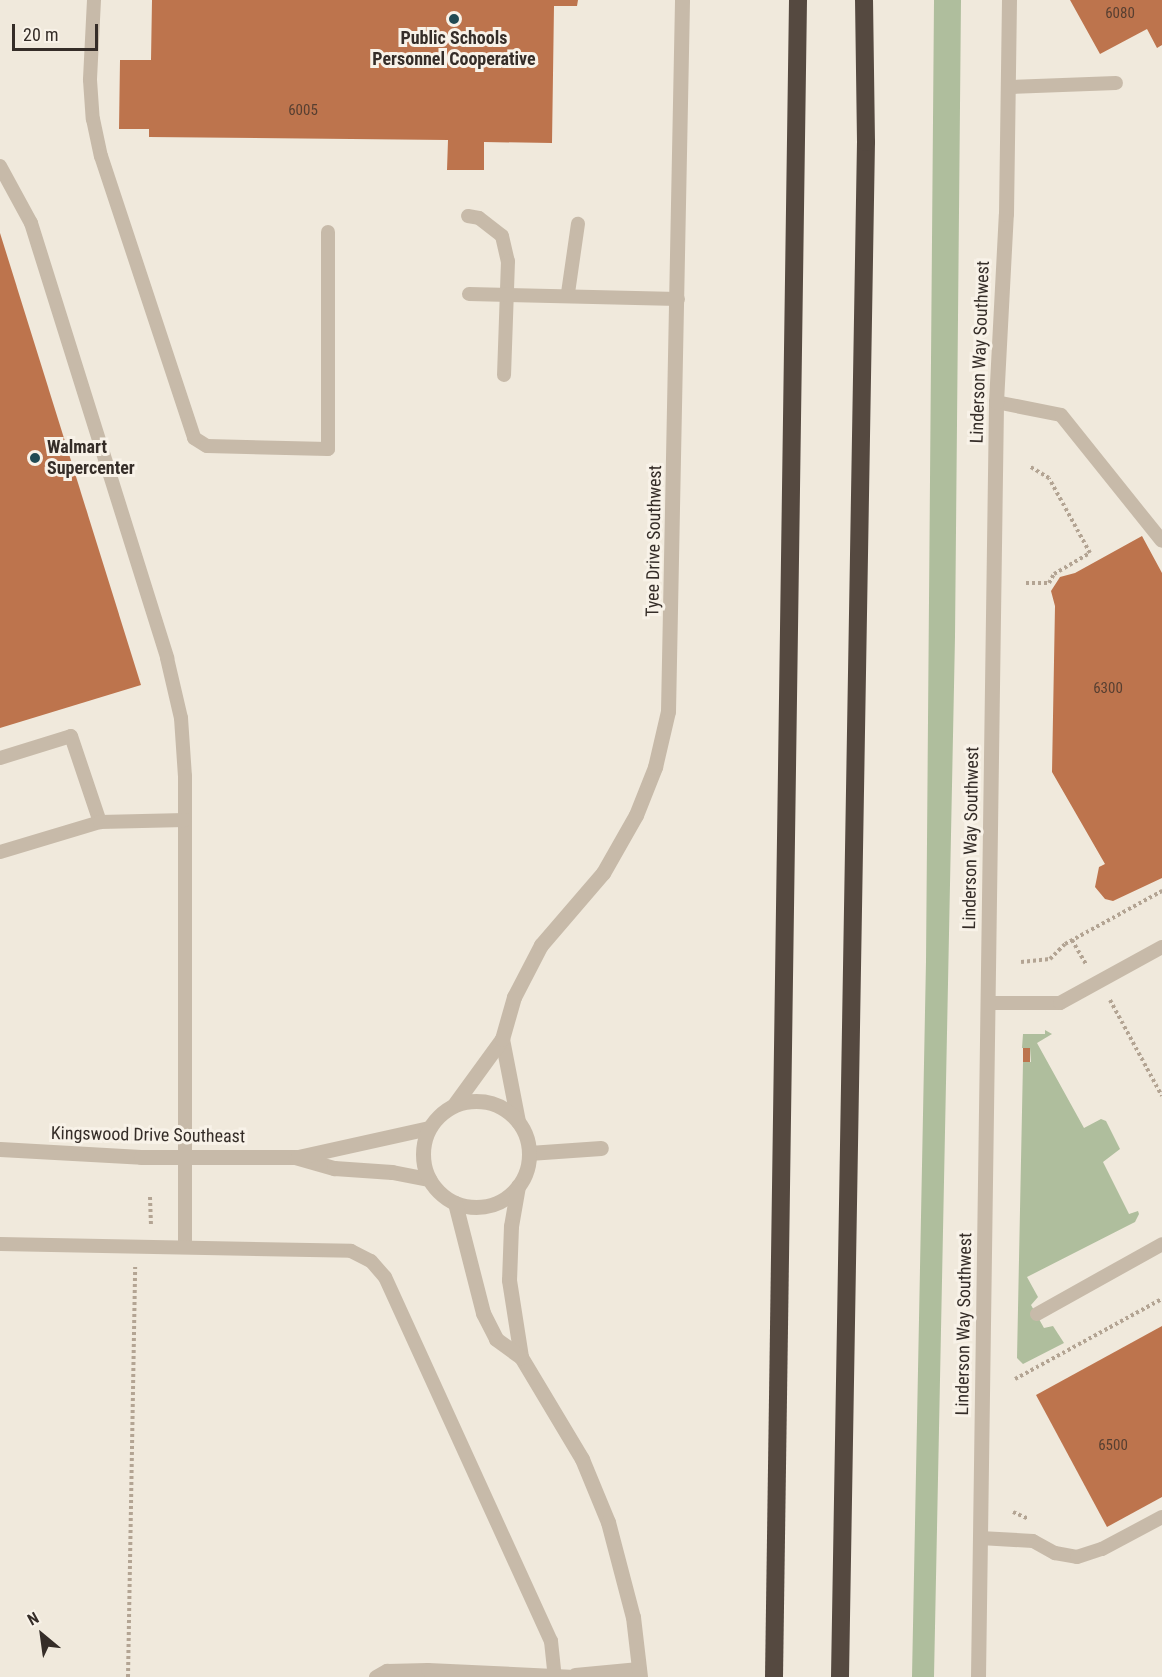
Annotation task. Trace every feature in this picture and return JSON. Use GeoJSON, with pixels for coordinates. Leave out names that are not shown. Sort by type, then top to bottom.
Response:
{"type":"FeatureCollection","features":[{"type":"Feature","properties":{"kind":"highway"},"geometry":{"type":"LineString","coordinates":[[774,1677],[798,0]]}},
{"type":"Feature","properties":{"kind":"highway"},"geometry":{"type":"LineString","coordinates":[[840,1677],[866,142],[864,0]]}},
{"type":"Feature","properties":{"kind":"street","name":"Tyee Drive Southwest"},"geometry":{"type":"LineString","coordinates":[[429,1128],[454,1105],[502,1039],[514,997],[541,945],[603,873],[636,814],[655,766],[668,711],[672,632],[682,0]]}},
{"type":"Feature","properties":{"kind":"street","name":"Linderson Way Southwest"},"geometry":{"type":"LineString","coordinates":[[978,1677],[996,402],[1010,87],[1009,0]]}},
{"type":"Feature","properties":{"kind":"street","name":"Tyee Drive Southwest"},"geometry":{"type":"LineString","coordinates":[[502,1039],[518,1121],[526,1136],[529,1153]]}},
{"type":"Feature","properties":{"kind":"street"},"geometry":{"type":"LineString","coordinates":[[454,1105],[471,1100],[489,1102],[518,1121]]}},
{"type":"Feature","properties":{"kind":"street","name":"Kingswood Drive Southeast"},"geometry":{"type":"LineString","coordinates":[[0,1149],[184,1157],[295,1157],[429,1128]]}},
{"type":"Feature","properties":{"kind":"street"},"geometry":{"type":"LineString","coordinates":[[429,1128],[423,1145],[429,1179],[455,1203],[483,1313],[496,1339],[521,1357]]}},
{"type":"Feature","properties":{"kind":"street"},"geometry":{"type":"LineString","coordinates":[[574,1676],[640,1673],[633,1617],[608,1522],[582,1459],[521,1357],[509,1280],[511,1226],[518,1186],[529,1153],[601,1148]]}},
{"type":"Feature","properties":{"kind":"street","name":"Kingswood Drive Southeast"},"geometry":{"type":"LineString","coordinates":[[295,1157],[334,1168],[392,1172],[429,1179]]}},
{"type":"Feature","properties":{"kind":"street"},"geometry":{"type":"LineString","coordinates":[[455,1203],[489,1205],[518,1186]]}},
{"type":"Feature","properties":{"kind":"lane"},"geometry":{"type":"LineString","coordinates":[[94,0],[90,80],[93,119],[101,156],[194,438],[207,446],[328,449],[328,232]]}},
{"type":"Feature","properties":{"kind":"lane"},"geometry":{"type":"LineString","coordinates":[[1010,87],[1116,83]]}},
{"type":"Feature","properties":{"kind":"lane"},"geometry":{"type":"LineString","coordinates":[[0,166],[31,223],[167,658],[181,718],[185,820],[185,1247]]}},
{"type":"Feature","properties":{"kind":"lane"},"geometry":{"type":"LineString","coordinates":[[468,216],[479,218],[502,236],[508,261],[504,375]]}},
{"type":"Feature","properties":{"kind":"lane"},"geometry":{"type":"LineString","coordinates":[[568,293],[578,224]]}},
{"type":"Feature","properties":{"kind":"lane"},"geometry":{"type":"LineString","coordinates":[[469,294],[568,293],[678,299]]}},
{"type":"Feature","properties":{"kind":"lane"},"geometry":{"type":"LineString","coordinates":[[996,402],[1061,415],[1162,541]]}},
{"type":"Feature","properties":{"kind":"lane"},"geometry":{"type":"LineString","coordinates":[[0,758],[71,736],[100,822]]}},
{"type":"Feature","properties":{"kind":"lane"},"geometry":{"type":"LineString","coordinates":[[0,852],[100,822],[185,820]]}},
{"type":"Feature","properties":{"kind":"lane"},"geometry":{"type":"LineString","coordinates":[[989,1004],[1060,1003],[1162,947]]}},
{"type":"Feature","properties":{"kind":"lane"},"geometry":{"type":"LineString","coordinates":[[0,1244],[351,1251],[371,1261],[385,1277],[551,1641],[555,1676]]}},
{"type":"Feature","properties":{"kind":"lane"},"geometry":{"type":"LineString","coordinates":[[1037,1314],[1162,1244]]}},
{"type":"Feature","properties":{"kind":"lane"},"geometry":{"type":"LineString","coordinates":[[980,1538],[1033,1541],[1055,1553],[1077,1557],[1102,1549],[1162,1517]]}},
{"type":"Feature","properties":{"kind":"lane"},"geometry":{"type":"LineString","coordinates":[[384,1675],[574,1676]]}},
{"type":"Feature","properties":{"kind":"path"},"geometry":{"type":"LineString","coordinates":[[1026,583],[1051,583],[1054,574],[1090,553],[1049,478],[1029,466]]}},
{"type":"Feature","properties":{"kind":"path"},"geometry":{"type":"LineString","coordinates":[[1021,962],[1050,959],[1072,940],[1162,891]]}},
{"type":"Feature","properties":{"kind":"path"},"geometry":{"type":"LineString","coordinates":[[1072,940],[1086,964]]}},
{"type":"Feature","properties":{"kind":"path"},"geometry":{"type":"LineString","coordinates":[[1110,1000],[1162,1096]]}},
{"type":"Feature","properties":{"kind":"path"},"geometry":{"type":"LineString","coordinates":[[128,1677],[134,1270],[152,1225],[150,1197]]}},
{"type":"Feature","properties":{"kind":"path"},"geometry":{"type":"LineString","coordinates":[[1015,1379],[1162,1299]]}},
{"type":"Feature","properties":{"kind":"green space"},"geometry":{"type":"Polygon","coordinates":[[[934,0],[961,0],[955,637],[934,1677],[912,1677],[926,961],[934,0]]]}},
{"type":"Feature","properties":{"kind":"green space"},"geometry":{"type":"Polygon","coordinates":[[[1045,1030],[1052,1034],[1037,1043],[1084,1128],[1101,1119],[1106,1121],[1120,1149],[1103,1162],[1129,1214],[1138,1211],[1139,1214],[1135,1222],[1027,1277],[1038,1297],[1031,1305],[1044,1328],[1053,1326],[1064,1343],[1023,1364],[1017,1358],[1023,1062],[1031,1062],[1030,1048],[1022,1048],[1023,1034],[1045,1034],[1045,1030]]]}},
{"type":"Feature","properties":{"kind":"building"},"geometry":{"type":"Polygon","coordinates":[[[152,0],[578,0],[577,6],[554,6],[552,143],[484,142],[484,170],[447,170],[448,140],[149,137],[149,129],[119,129],[120,60],[151,60],[152,0]]]}},
{"type":"Feature","properties":{"kind":"building"},"geometry":{"type":"Polygon","coordinates":[[[1070,0],[1162,0],[1162,45],[1157,48],[1147,29],[1100,54],[1070,0]]]}},
{"type":"Feature","properties":{"kind":"building","name":"Walmart Supercenter"},"geometry":{"type":"Polygon","coordinates":[[[0,233],[141,685],[0,728],[0,233]]]}},
{"type":"Feature","properties":{"kind":"building"},"geometry":{"type":"Polygon","coordinates":[[[1142,536],[1162,573],[1162,878],[1113,901],[1105,899],[1095,887],[1099,867],[1105,864],[1052,772],[1055,606],[1051,591],[1060,577],[1075,573],[1142,536]]]}},
{"type":"Feature","properties":{"kind":"building"},"geometry":{"type":"Polygon","coordinates":[[[1023,1048],[1030,1048],[1030,1062],[1023,1062],[1023,1048]]]}},
{"type":"Feature","properties":{"kind":"building"},"geometry":{"type":"Polygon","coordinates":[[[1162,1326],[1162,1497],[1107,1527],[1036,1395],[1162,1326]]]}},
{"type":"Feature","properties":{"kind":"place","name":"Public Schools Personnel Cooperative"},"geometry":{"type":"Point","coordinates":[454,19]}},
{"type":"Feature","properties":{"kind":"place","name":"Walmart Supercenter"},"geometry":{"type":"Point","coordinates":[35,458]}}]}
